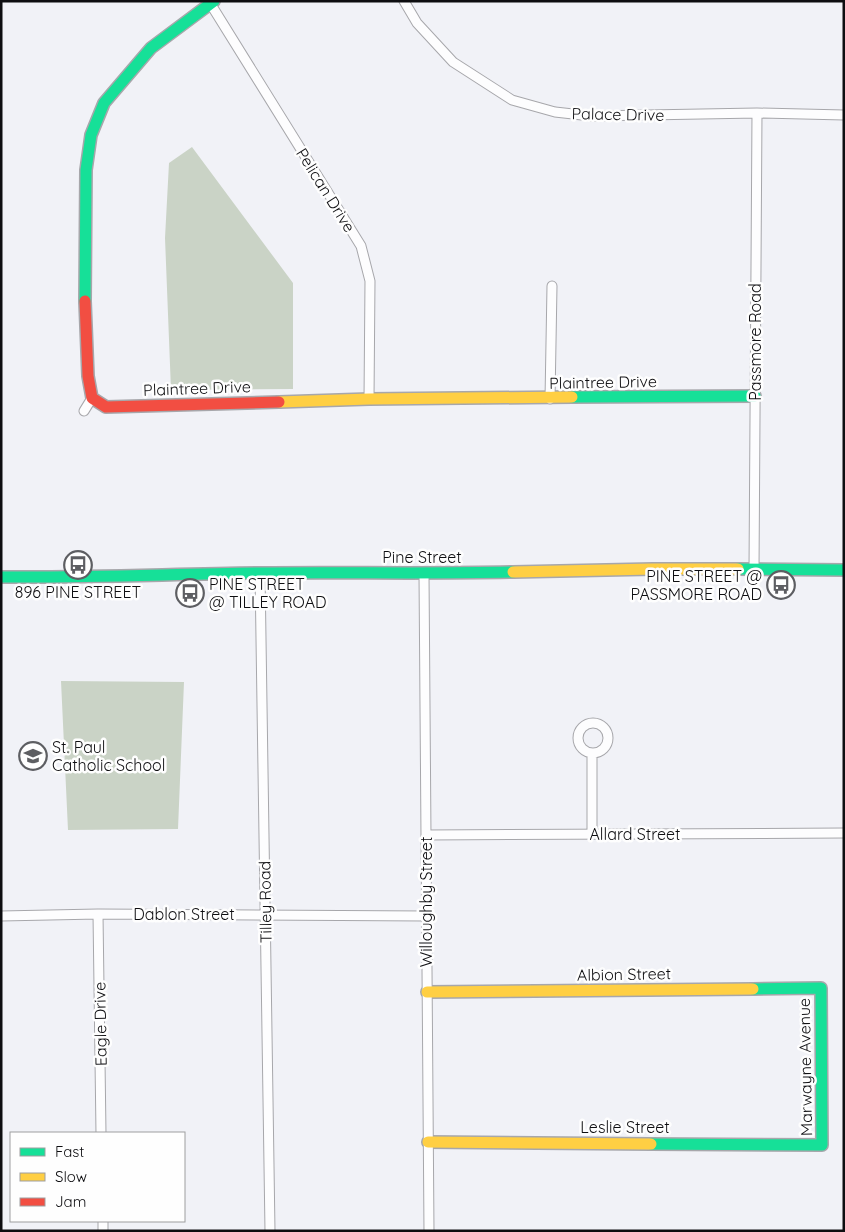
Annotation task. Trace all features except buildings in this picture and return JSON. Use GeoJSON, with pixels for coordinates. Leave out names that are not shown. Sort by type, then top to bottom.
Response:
{"type":"FeatureCollection","features":[{"type":"Feature","properties":{"kind":"street","name":"Palace Drive"},"geometry":{"type":"LineString","coordinates":[[404,1],[416,23],[453,62],[512,100],[555,112],[591,116],[756,113],[844,114]]}},
{"type":"Feature","properties":{"kind":"street"},"geometry":{"type":"LineString","coordinates":[[84,411],[92,398],[88,376],[85,316],[86,170],[91,136],[104,103],[151,48],[212,2]]}},
{"type":"Feature","properties":{"kind":"street","name":"Pelican Drive"},"geometry":{"type":"LineString","coordinates":[[212,2],[361,246],[370,281],[369,399]]}},
{"type":"Feature","properties":{"kind":"street","name":"Passmore Road"},"geometry":{"type":"LineString","coordinates":[[754,571],[756,113]]}},
{"type":"Feature","properties":{"kind":"street"},"geometry":{"type":"LineString","coordinates":[[550,398],[552,286]]}},
{"type":"Feature","properties":{"kind":"street","name":"Plaintree Drive"},"geometry":{"type":"LineString","coordinates":[[92,398],[106,407],[369,399],[755,396]]}},
{"type":"Feature","properties":{"kind":"street","name":"Pine Street"},"geometry":{"type":"LineString","coordinates":[[1,576],[81,578],[260,573],[424,574],[653,570],[844,570]]}},
{"type":"Feature","properties":{"kind":"street","name":"Tilley Road"},"geometry":{"type":"LineString","coordinates":[[260,573],[270,1231]]}},
{"type":"Feature","properties":{"kind":"street","name":"Willoughby Street"},"geometry":{"type":"LineString","coordinates":[[424,574],[429,1231]]}},
{"type":"Feature","properties":{"kind":"street"},"geometry":{"type":"LineString","coordinates":[[592,754],[592,834]]}},
{"type":"Feature","properties":{"kind":"street","name":"Allard Street"},"geometry":{"type":"LineString","coordinates":[[426,835],[844,833]]}},
{"type":"Feature","properties":{"kind":"street","name":"Dablon Street"},"geometry":{"type":"LineString","coordinates":[[1,916],[98,914],[426,916]]}},
{"type":"Feature","properties":{"kind":"street","name":"Eagle Drive"},"geometry":{"type":"LineString","coordinates":[[98,914],[101,1132]]}},
{"type":"Feature","properties":{"kind":"street","name":"Albion Street"},"geometry":{"type":"LineString","coordinates":[[427,992],[821,988]]}},
{"type":"Feature","properties":{"kind":"street","name":"Marwayne Avenue"},"geometry":{"type":"LineString","coordinates":[[821,988],[822,1145]]}},
{"type":"Feature","properties":{"kind":"street","name":"Leslie Street"},"geometry":{"type":"LineString","coordinates":[[428,1142],[822,1145]]}},
{"type":"Feature","properties":{"kind":"shaded area"},"geometry":{"type":"Polygon","coordinates":[[[192,147],[293,283],[293,389],[171,390],[165,238],[169,163],[192,147]]]}},
{"type":"Feature","properties":{"kind":"shaded area"},"geometry":{"type":"Polygon","coordinates":[[[61,681],[184,682],[178,829],[68,830],[61,681]]]}},
{"type":"Feature","properties":{"kind":"traffic: fast"},"geometry":{"type":"LineString","coordinates":[[85,301],[86,170],[91,135],[104,103],[151,48],[214,1]]}},
{"type":"Feature","properties":{"kind":"traffic: fast"},"geometry":{"type":"LineString","coordinates":[[572,397],[755,396]]}},
{"type":"Feature","properties":{"kind":"traffic: fast"},"geometry":{"type":"LineString","coordinates":[[738,569],[844,570]]}},
{"type":"Feature","properties":{"kind":"traffic: fast"},"geometry":{"type":"LineString","coordinates":[[1,577],[513,572]]}},
{"type":"Feature","properties":{"kind":"traffic: fast"},"geometry":{"type":"LineString","coordinates":[[651,1144],[822,1145],[821,988],[753,989]]}},
{"type":"Feature","properties":{"kind":"traffic: slow"},"geometry":{"type":"LineString","coordinates":[[279,402],[572,397]]}},
{"type":"Feature","properties":{"kind":"traffic: slow"},"geometry":{"type":"LineString","coordinates":[[513,572],[738,569]]}},
{"type":"Feature","properties":{"kind":"traffic: slow"},"geometry":{"type":"LineString","coordinates":[[427,992],[753,989]]}},
{"type":"Feature","properties":{"kind":"traffic: slow"},"geometry":{"type":"LineString","coordinates":[[428,1142],[651,1144]]}},
{"type":"Feature","properties":{"kind":"traffic: jam"},"geometry":{"type":"LineString","coordinates":[[85,301],[88,376],[92,398],[106,407],[279,402]]}},
{"type":"Feature","properties":{"kind":"place","name":"896 PINE STREET"},"geometry":{"type":"Point","coordinates":[78,565]}},
{"type":"Feature","properties":{"kind":"place","name":"PINE STREET @ PASSMORE ROAD"},"geometry":{"type":"Point","coordinates":[781,585]}},
{"type":"Feature","properties":{"kind":"place","name":"PINE STREET @ TILLEY ROAD"},"geometry":{"type":"Point","coordinates":[190,593]}},
{"type":"Feature","properties":{"kind":"place","name":"St. Paul Catholic School"},"geometry":{"type":"Point","coordinates":[33,756]}}]}
